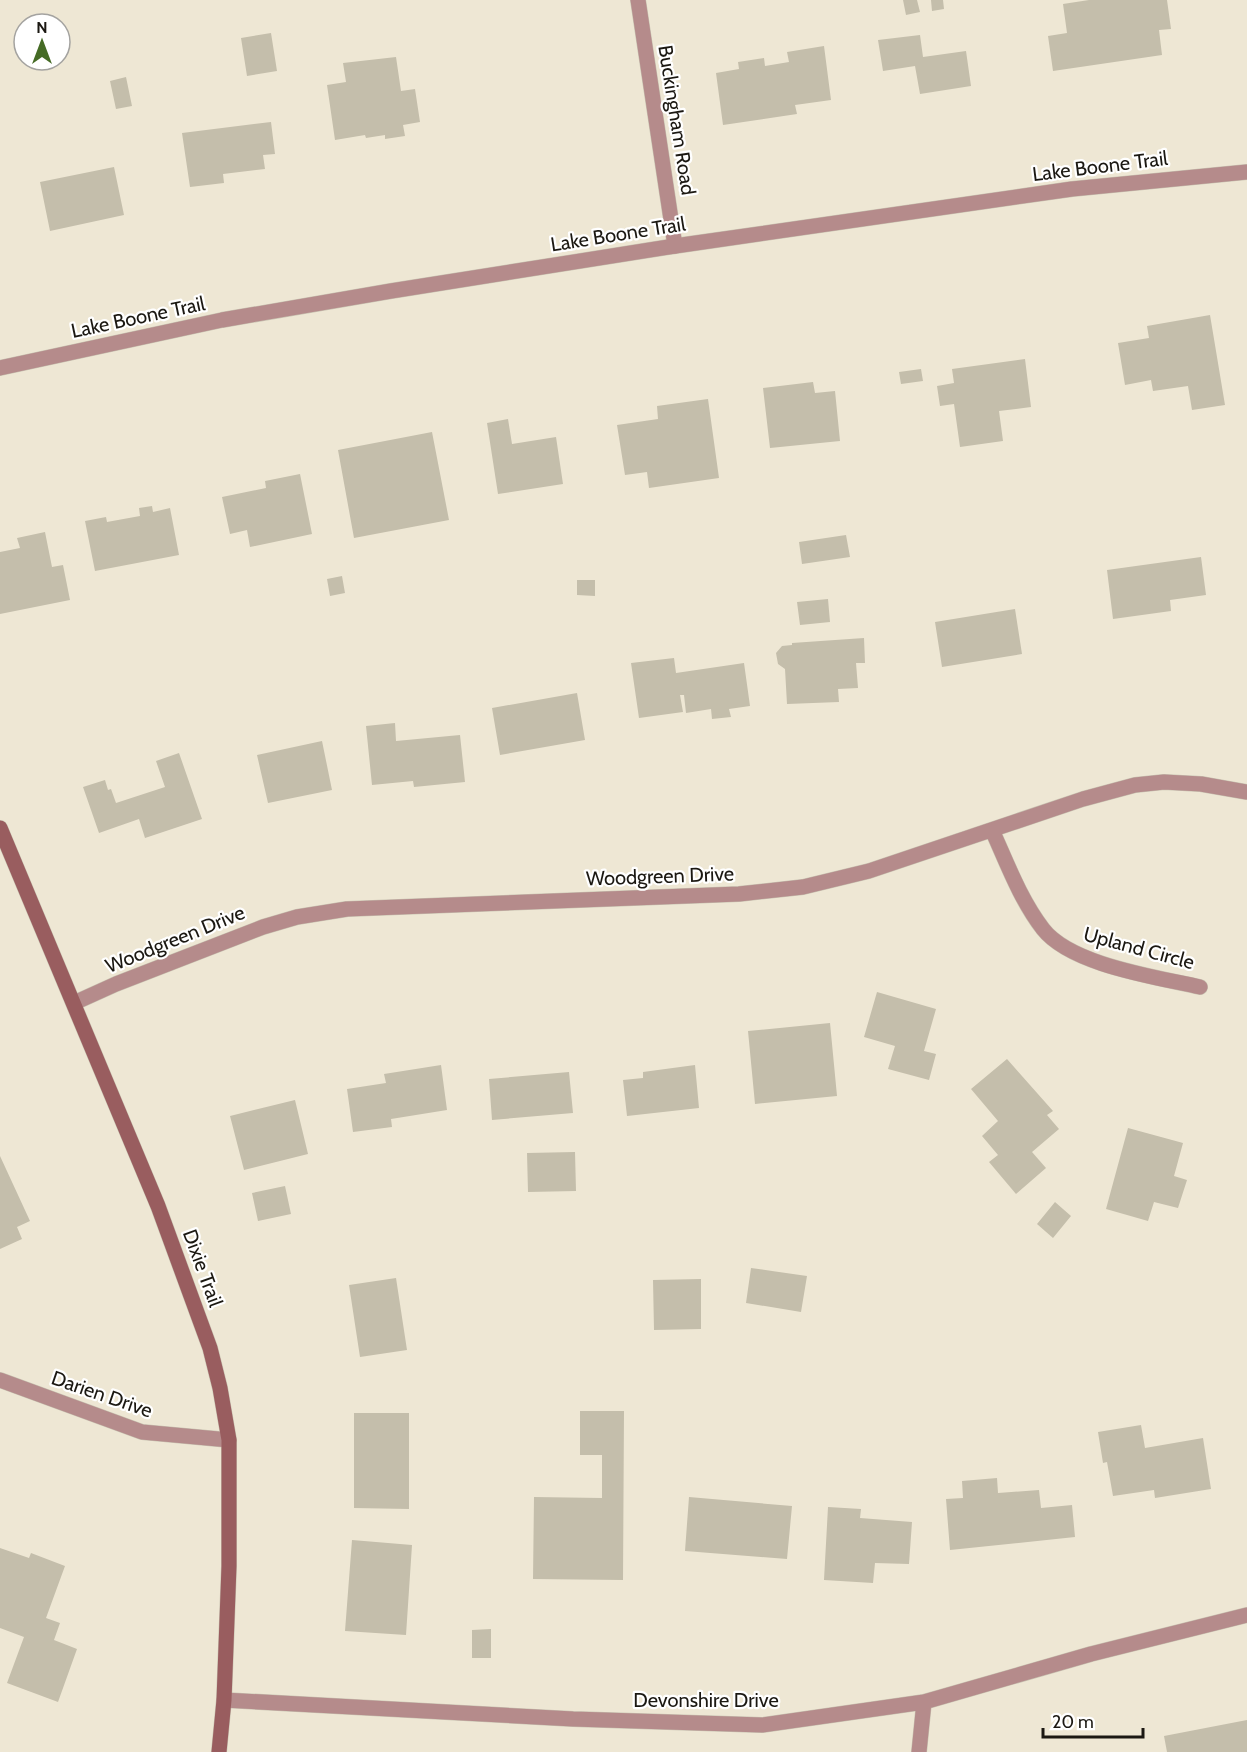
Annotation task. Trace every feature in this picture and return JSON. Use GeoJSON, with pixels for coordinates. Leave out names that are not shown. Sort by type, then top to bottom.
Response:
{"type":"FeatureCollection","features":[{"type":"Feature","properties":{"kind":"main road","name":"Dixie Trail"},"geometry":{"type":"LineString","coordinates":[[0,828],[132,1140],[183,1271],[210,1348],[220,1388],[229,1440],[229,1566],[224,1700],[219,1752]]}},
{"type":"Feature","properties":{"kind":"street","name":"Buckingham Road"},"geometry":{"type":"LineString","coordinates":[[638,0],[675,246]]}},
{"type":"Feature","properties":{"kind":"street","name":"Lake Boone Trail"},"geometry":{"type":"LineString","coordinates":[[0,368],[222,320],[675,246],[1072,189],[1247,172]]}},
{"type":"Feature","properties":{"kind":"street","name":"Woodgreen Drive"},"geometry":{"type":"LineString","coordinates":[[74,1003],[219,942],[297,917],[347,909],[739,894],[803,887],[869,871],[1083,799],[1135,785],[1164,782],[1201,784],[1247,792]]}},
{"type":"Feature","properties":{"kind":"street","name":"Upland Circle"},"geometry":{"type":"LineString","coordinates":[[992,830],[1033,915],[1044,931],[1071,952],[1120,968],[1200,987]]}},
{"type":"Feature","properties":{"kind":"street","name":"Darien Drive"},"geometry":{"type":"LineString","coordinates":[[0,1380],[142,1432],[229,1440]]}},
{"type":"Feature","properties":{"kind":"street","name":"Devonshire Drive"},"geometry":{"type":"LineString","coordinates":[[224,1700],[562,1718],[762,1725],[924,1702],[1091,1654],[1247,1615]]}},
{"type":"Feature","properties":{"kind":"street"},"geometry":{"type":"LineString","coordinates":[[919,1752],[924,1702]]}},
{"type":"Feature","properties":{"kind":"building"},"geometry":{"type":"Polygon","coordinates":[[[903,0],[917,0],[920,12],[906,15],[903,0]]]}},
{"type":"Feature","properties":{"kind":"building"},"geometry":{"type":"Polygon","coordinates":[[[931,0],[943,0],[944,9],[932,11],[931,0]]]}},
{"type":"Feature","properties":{"kind":"building"},"geometry":{"type":"Polygon","coordinates":[[[1089,0],[1167,0],[1171,29],[1159,30],[1162,55],[1053,71],[1048,36],[1067,33],[1063,4],[1089,0]]]}},
{"type":"Feature","properties":{"kind":"building"},"geometry":{"type":"Polygon","coordinates":[[[271,33],[277,71],[247,76],[241,38],[271,33]]]}},
{"type":"Feature","properties":{"kind":"building"},"geometry":{"type":"Polygon","coordinates":[[[920,35],[923,57],[966,51],[971,86],[920,94],[915,66],[883,71],[878,40],[920,35]]]}},
{"type":"Feature","properties":{"kind":"building"},"geometry":{"type":"Polygon","coordinates":[[[824,46],[831,100],[795,105],[797,114],[723,125],[716,73],[739,69],[738,62],[764,58],[765,66],[789,62],[787,52],[824,46]]]}},
{"type":"Feature","properties":{"kind":"building"},"geometry":{"type":"Polygon","coordinates":[[[396,57],[401,91],[415,89],[420,122],[403,125],[405,136],[385,139],[385,135],[366,138],[365,135],[335,140],[327,85],[346,82],[343,63],[396,57]]]}},
{"type":"Feature","properties":{"kind":"building"},"geometry":{"type":"Polygon","coordinates":[[[126,77],[132,106],[116,109],[110,81],[126,77]]]}},
{"type":"Feature","properties":{"kind":"building"},"geometry":{"type":"Polygon","coordinates":[[[271,122],[275,154],[263,155],[265,169],[223,174],[224,183],[190,187],[182,133],[271,122]]]}},
{"type":"Feature","properties":{"kind":"building"},"geometry":{"type":"Polygon","coordinates":[[[114,167],[124,215],[50,231],[40,182],[114,167]]]}},
{"type":"Feature","properties":{"kind":"building"},"geometry":{"type":"Polygon","coordinates":[[[1210,315],[1225,405],[1192,410],[1188,386],[1153,391],[1151,380],[1125,385],[1118,343],[1149,338],[1147,326],[1210,315]]]}},
{"type":"Feature","properties":{"kind":"building"},"geometry":{"type":"Polygon","coordinates":[[[1025,359],[1031,407],[999,411],[1003,441],[960,447],[954,404],[940,406],[937,386],[954,383],[952,369],[1025,359]]]}},
{"type":"Feature","properties":{"kind":"building"},"geometry":{"type":"Polygon","coordinates":[[[921,369],[923,381],[901,384],[899,372],[921,369]]]}},
{"type":"Feature","properties":{"kind":"building"},"geometry":{"type":"Polygon","coordinates":[[[813,382],[815,393],[835,391],[840,441],[770,448],[763,388],[813,382]]]}},
{"type":"Feature","properties":{"kind":"building"},"geometry":{"type":"Polygon","coordinates":[[[708,399],[719,478],[649,488],[647,472],[625,475],[617,425],[658,419],[657,406],[708,399]]]}},
{"type":"Feature","properties":{"kind":"building"},"geometry":{"type":"Polygon","coordinates":[[[508,419],[512,444],[556,437],[563,484],[498,494],[487,423],[508,419]]]}},
{"type":"Feature","properties":{"kind":"building"},"geometry":{"type":"Polygon","coordinates":[[[432,432],[449,520],[354,538],[338,450],[432,432]]]}},
{"type":"Feature","properties":{"kind":"building"},"geometry":{"type":"Polygon","coordinates":[[[300,474],[312,534],[250,547],[247,530],[230,534],[222,497],[266,488],[265,481],[300,474]]]}},
{"type":"Feature","properties":{"kind":"building"},"geometry":{"type":"Polygon","coordinates":[[[152,506],[153,512],[170,508],[179,555],[95,571],[85,521],[106,517],[107,522],[140,516],[139,508],[152,506]]]}},
{"type":"Feature","properties":{"kind":"building"},"geometry":{"type":"Polygon","coordinates":[[[45,532],[52,567],[63,565],[70,600],[0,614],[0,552],[20,548],[17,538],[45,532]]]}},
{"type":"Feature","properties":{"kind":"building"},"geometry":{"type":"Polygon","coordinates":[[[846,535],[850,557],[802,564],[799,542],[846,535]]]}},
{"type":"Feature","properties":{"kind":"building"},"geometry":{"type":"Polygon","coordinates":[[[1201,557],[1206,595],[1170,600],[1171,611],[1113,619],[1107,570],[1201,557]]]}},
{"type":"Feature","properties":{"kind":"building"},"geometry":{"type":"Polygon","coordinates":[[[342,576],[345,593],[330,596],[327,579],[342,576]]]}},
{"type":"Feature","properties":{"kind":"building"},"geometry":{"type":"Polygon","coordinates":[[[577,580],[595,580],[595,596],[577,595],[577,580]]]}},
{"type":"Feature","properties":{"kind":"building"},"geometry":{"type":"Polygon","coordinates":[[[828,599],[830,622],[800,625],[797,602],[828,599]]]}},
{"type":"Feature","properties":{"kind":"building"},"geometry":{"type":"Polygon","coordinates":[[[1015,609],[1022,654],[942,667],[935,622],[1015,609]]]}},
{"type":"Feature","properties":{"kind":"building"},"geometry":{"type":"Polygon","coordinates":[[[864,638],[865,663],[856,663],[858,688],[838,689],[839,702],[787,704],[785,669],[778,664],[776,653],[782,646],[792,645],[792,643],[864,638]]]}},
{"type":"Feature","properties":{"kind":"building"},"geometry":{"type":"Polygon","coordinates":[[[674,658],[676,673],[744,663],[750,706],[729,709],[731,717],[712,719],[711,709],[686,713],[684,695],[680,695],[683,712],[639,718],[631,663],[674,658]]]}},
{"type":"Feature","properties":{"kind":"building"},"geometry":{"type":"Polygon","coordinates":[[[577,693],[585,740],[500,755],[492,708],[577,693]]]}},
{"type":"Feature","properties":{"kind":"building"},"geometry":{"type":"Polygon","coordinates":[[[395,723],[396,741],[460,735],[465,782],[414,787],[413,781],[372,785],[366,726],[395,723]]]}},
{"type":"Feature","properties":{"kind":"building"},"geometry":{"type":"Polygon","coordinates":[[[322,741],[332,790],[268,803],[257,755],[322,741]]]}},
{"type":"Feature","properties":{"kind":"building"},"geometry":{"type":"Polygon","coordinates":[[[179,753],[202,819],[145,838],[139,819],[99,833],[83,787],[105,780],[116,803],[165,787],[156,761],[179,753]]]}},
{"type":"Feature","properties":{"kind":"building"},"geometry":{"type":"Polygon","coordinates":[[[877,992],[936,1009],[924,1051],[936,1054],[929,1080],[888,1069],[895,1046],[864,1037],[877,992]]]}},
{"type":"Feature","properties":{"kind":"building"},"geometry":{"type":"Polygon","coordinates":[[[830,1023],[837,1096],[755,1104],[748,1031],[830,1023]]]}},
{"type":"Feature","properties":{"kind":"building"},"geometry":{"type":"Polygon","coordinates":[[[1007,1059],[1053,1111],[1047,1115],[1059,1129],[1032,1152],[1046,1168],[1016,1194],[989,1162],[998,1155],[982,1136],[998,1121],[971,1089],[1007,1059]]]}},
{"type":"Feature","properties":{"kind":"building"},"geometry":{"type":"Polygon","coordinates":[[[441,1065],[447,1110],[391,1119],[392,1127],[353,1132],[347,1089],[386,1083],[384,1074],[441,1065]]]}},
{"type":"Feature","properties":{"kind":"building"},"geometry":{"type":"Polygon","coordinates":[[[695,1065],[699,1108],[627,1116],[623,1080],[643,1078],[643,1072],[695,1065]]]}},
{"type":"Feature","properties":{"kind":"building"},"geometry":{"type":"Polygon","coordinates":[[[569,1072],[573,1113],[492,1120],[489,1079],[569,1072]]]}},
{"type":"Feature","properties":{"kind":"building"},"geometry":{"type":"Polygon","coordinates":[[[295,1100],[308,1154],[244,1170],[230,1116],[295,1100]]]}},
{"type":"Feature","properties":{"kind":"building"},"geometry":{"type":"Polygon","coordinates":[[[1128,1128],[1183,1143],[1174,1176],[1187,1180],[1178,1208],[1154,1202],[1148,1221],[1106,1209],[1128,1128]]]}},
{"type":"Feature","properties":{"kind":"building"},"geometry":{"type":"Polygon","coordinates":[[[575,1152],[576,1191],[528,1192],[527,1153],[575,1152]]]}},
{"type":"Feature","properties":{"kind":"building"},"geometry":{"type":"Polygon","coordinates":[[[0,1156],[30,1221],[17,1227],[22,1239],[0,1249],[0,1156]]]}},
{"type":"Feature","properties":{"kind":"building"},"geometry":{"type":"Polygon","coordinates":[[[285,1186],[291,1214],[258,1221],[252,1193],[285,1186]]]}},
{"type":"Feature","properties":{"kind":"building"},"geometry":{"type":"Polygon","coordinates":[[[1055,1202],[1071,1216],[1053,1238],[1037,1224],[1055,1202]]]}},
{"type":"Feature","properties":{"kind":"building"},"geometry":{"type":"Polygon","coordinates":[[[751,1268],[807,1276],[801,1312],[746,1303],[751,1268]]]}},
{"type":"Feature","properties":{"kind":"building"},"geometry":{"type":"Polygon","coordinates":[[[396,1278],[407,1350],[360,1357],[349,1285],[396,1278]]]}},
{"type":"Feature","properties":{"kind":"building"},"geometry":{"type":"Polygon","coordinates":[[[701,1279],[701,1329],[654,1330],[653,1280],[701,1279]]]}},
{"type":"Feature","properties":{"kind":"building"},"geometry":{"type":"Polygon","coordinates":[[[580,1411],[624,1411],[623,1580],[533,1579],[534,1497],[602,1498],[602,1455],[580,1455],[580,1411]]]}},
{"type":"Feature","properties":{"kind":"building"},"geometry":{"type":"Polygon","coordinates":[[[354,1413],[409,1413],[409,1509],[354,1508],[354,1413]]]}},
{"type":"Feature","properties":{"kind":"building"},"geometry":{"type":"Polygon","coordinates":[[[1141,1425],[1145,1448],[1203,1438],[1211,1489],[1155,1498],[1154,1490],[1113,1496],[1107,1462],[1103,1463],[1098,1432],[1141,1425]]]}},
{"type":"Feature","properties":{"kind":"building"},"geometry":{"type":"Polygon","coordinates":[[[997,1478],[998,1493],[1039,1490],[1041,1508],[1072,1505],[1075,1537],[950,1550],[946,1499],[963,1498],[962,1481],[997,1478]]]}},
{"type":"Feature","properties":{"kind":"building"},"geometry":{"type":"Polygon","coordinates":[[[689,1497],[792,1506],[787,1559],[685,1551],[689,1497]]]}},
{"type":"Feature","properties":{"kind":"building"},"geometry":{"type":"Polygon","coordinates":[[[828,1507],[861,1509],[860,1518],[912,1522],[909,1564],[875,1563],[873,1583],[824,1580],[828,1507]]]}},
{"type":"Feature","properties":{"kind":"building"},"geometry":{"type":"Polygon","coordinates":[[[352,1540],[412,1545],[406,1635],[345,1631],[352,1540]]]}},
{"type":"Feature","properties":{"kind":"building"},"geometry":{"type":"Polygon","coordinates":[[[0,1548],[29,1558],[31,1553],[65,1566],[46,1618],[60,1623],[54,1640],[77,1649],[58,1702],[7,1683],[24,1637],[0,1628],[0,1548]]]}},
{"type":"Feature","properties":{"kind":"building"},"geometry":{"type":"Polygon","coordinates":[[[491,1629],[491,1658],[472,1658],[472,1630],[491,1629]]]}},
{"type":"Feature","properties":{"kind":"building"},"geometry":{"type":"Polygon","coordinates":[[[1247,1720],[1247,1752],[1167,1752],[1164,1736],[1247,1720]]]}}]}
